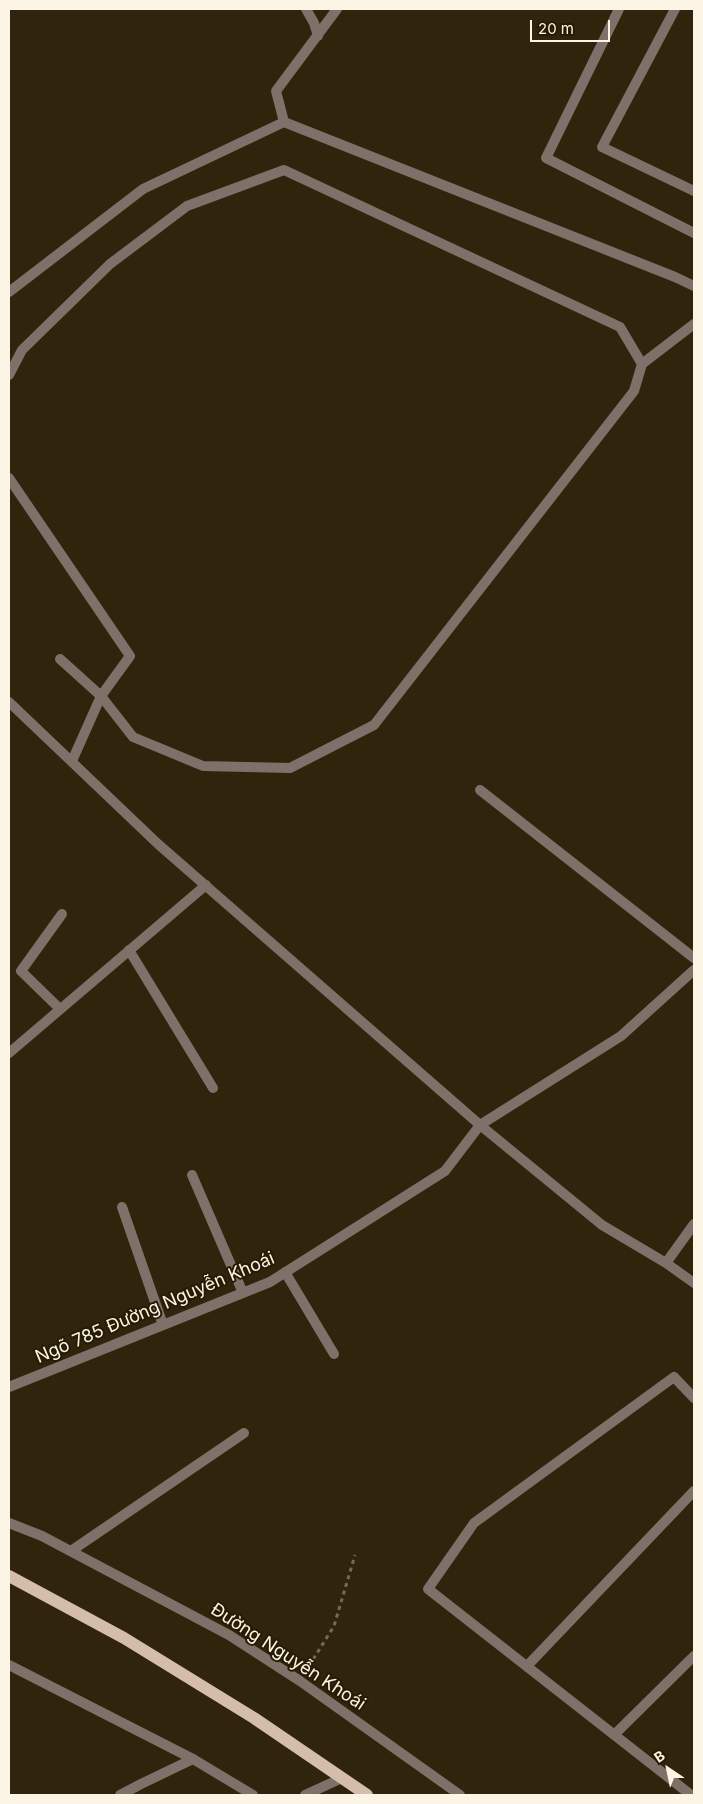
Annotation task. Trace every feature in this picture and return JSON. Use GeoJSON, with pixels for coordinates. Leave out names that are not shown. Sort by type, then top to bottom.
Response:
{"type":"FeatureCollection","features":[{"type":"Feature","properties":{"kind":"main road"},"geometry":{"type":"LineString","coordinates":[[9,1576],[124,1638],[254,1718],[366,1795]]}},
{"type":"Feature","properties":{"kind":"street"},"geometry":{"type":"LineString","coordinates":[[306,9],[314,23],[318,36]]}},
{"type":"Feature","properties":{"kind":"street"},"geometry":{"type":"LineString","coordinates":[[284,122],[276,91],[337,9]]}},
{"type":"Feature","properties":{"kind":"street"},"geometry":{"type":"LineString","coordinates":[[619,9],[546,158],[694,233]]}},
{"type":"Feature","properties":{"kind":"street"},"geometry":{"type":"LineString","coordinates":[[676,9],[602,147],[693,187]]}},
{"type":"Feature","properties":{"kind":"street"},"geometry":{"type":"LineString","coordinates":[[9,292],[143,189],[284,122],[694,286]]}},
{"type":"Feature","properties":{"kind":"street"},"geometry":{"type":"LineString","coordinates":[[9,375],[22,350],[110,264],[187,206],[284,170],[620,327],[642,364]]}},
{"type":"Feature","properties":{"kind":"street"},"geometry":{"type":"LineString","coordinates":[[60,659],[101,696],[133,737],[203,766],[290,768],[374,724],[634,391],[642,364],[694,324]]}},
{"type":"Feature","properties":{"kind":"street"},"geometry":{"type":"LineString","coordinates":[[9,478],[130,656],[101,696],[72,761]]}},
{"type":"Feature","properties":{"kind":"street"},"geometry":{"type":"LineString","coordinates":[[9,702],[158,844],[480,1125],[602,1225],[666,1263],[694,1283]]}},
{"type":"Feature","properties":{"kind":"street"},"geometry":{"type":"LineString","coordinates":[[480,790],[694,958]]}},
{"type":"Feature","properties":{"kind":"street"},"geometry":{"type":"LineString","coordinates":[[9,1053],[206,885]]}},
{"type":"Feature","properties":{"kind":"street"},"geometry":{"type":"LineString","coordinates":[[60,1009],[21,971],[62,914]]}},
{"type":"Feature","properties":{"kind":"street"},"geometry":{"type":"LineString","coordinates":[[129,950],[213,1088]]}},
{"type":"Feature","properties":{"kind":"street","name":"Ngõ 785 Đường Nguyễn Khoái"},"geometry":{"type":"LineString","coordinates":[[9,1387],[270,1282],[445,1171],[480,1125],[621,1036],[694,970]]}},
{"type":"Feature","properties":{"kind":"street"},"geometry":{"type":"LineString","coordinates":[[192,1175],[243,1293]]}},
{"type":"Feature","properties":{"kind":"street"},"geometry":{"type":"LineString","coordinates":[[122,1207],[163,1325]]}},
{"type":"Feature","properties":{"kind":"street"},"geometry":{"type":"LineString","coordinates":[[666,1263],[694,1224]]}},
{"type":"Feature","properties":{"kind":"street"},"geometry":{"type":"LineString","coordinates":[[285,1272],[334,1354]]}},
{"type":"Feature","properties":{"kind":"street"},"geometry":{"type":"LineString","coordinates":[[691,1795],[428,1589],[474,1523],[674,1377],[694,1398]]}},
{"type":"Feature","properties":{"kind":"street"},"geometry":{"type":"LineString","coordinates":[[71,1551],[244,1433]]}},
{"type":"Feature","properties":{"kind":"street"},"geometry":{"type":"LineString","coordinates":[[527,1666],[694,1490]]}},
{"type":"Feature","properties":{"kind":"street","name":"Đường Nguyễn Khoái"},"geometry":{"type":"LineString","coordinates":[[9,1523],[42,1536],[229,1635],[300,1681],[460,1795]]}},
{"type":"Feature","properties":{"kind":"street"},"geometry":{"type":"LineString","coordinates":[[614,1735],[694,1656]]}},
{"type":"Feature","properties":{"kind":"street"},"geometry":{"type":"LineString","coordinates":[[9,1665],[193,1759],[253,1795]]}},
{"type":"Feature","properties":{"kind":"street"},"geometry":{"type":"LineString","coordinates":[[120,1795],[193,1759]]}},
{"type":"Feature","properties":{"kind":"street"},"geometry":{"type":"LineString","coordinates":[[305,1795],[342,1778]]}},
{"type":"Feature","properties":{"kind":"path"},"geometry":{"type":"LineString","coordinates":[[300,1681],[334,1626],[355,1555]]}}]}
